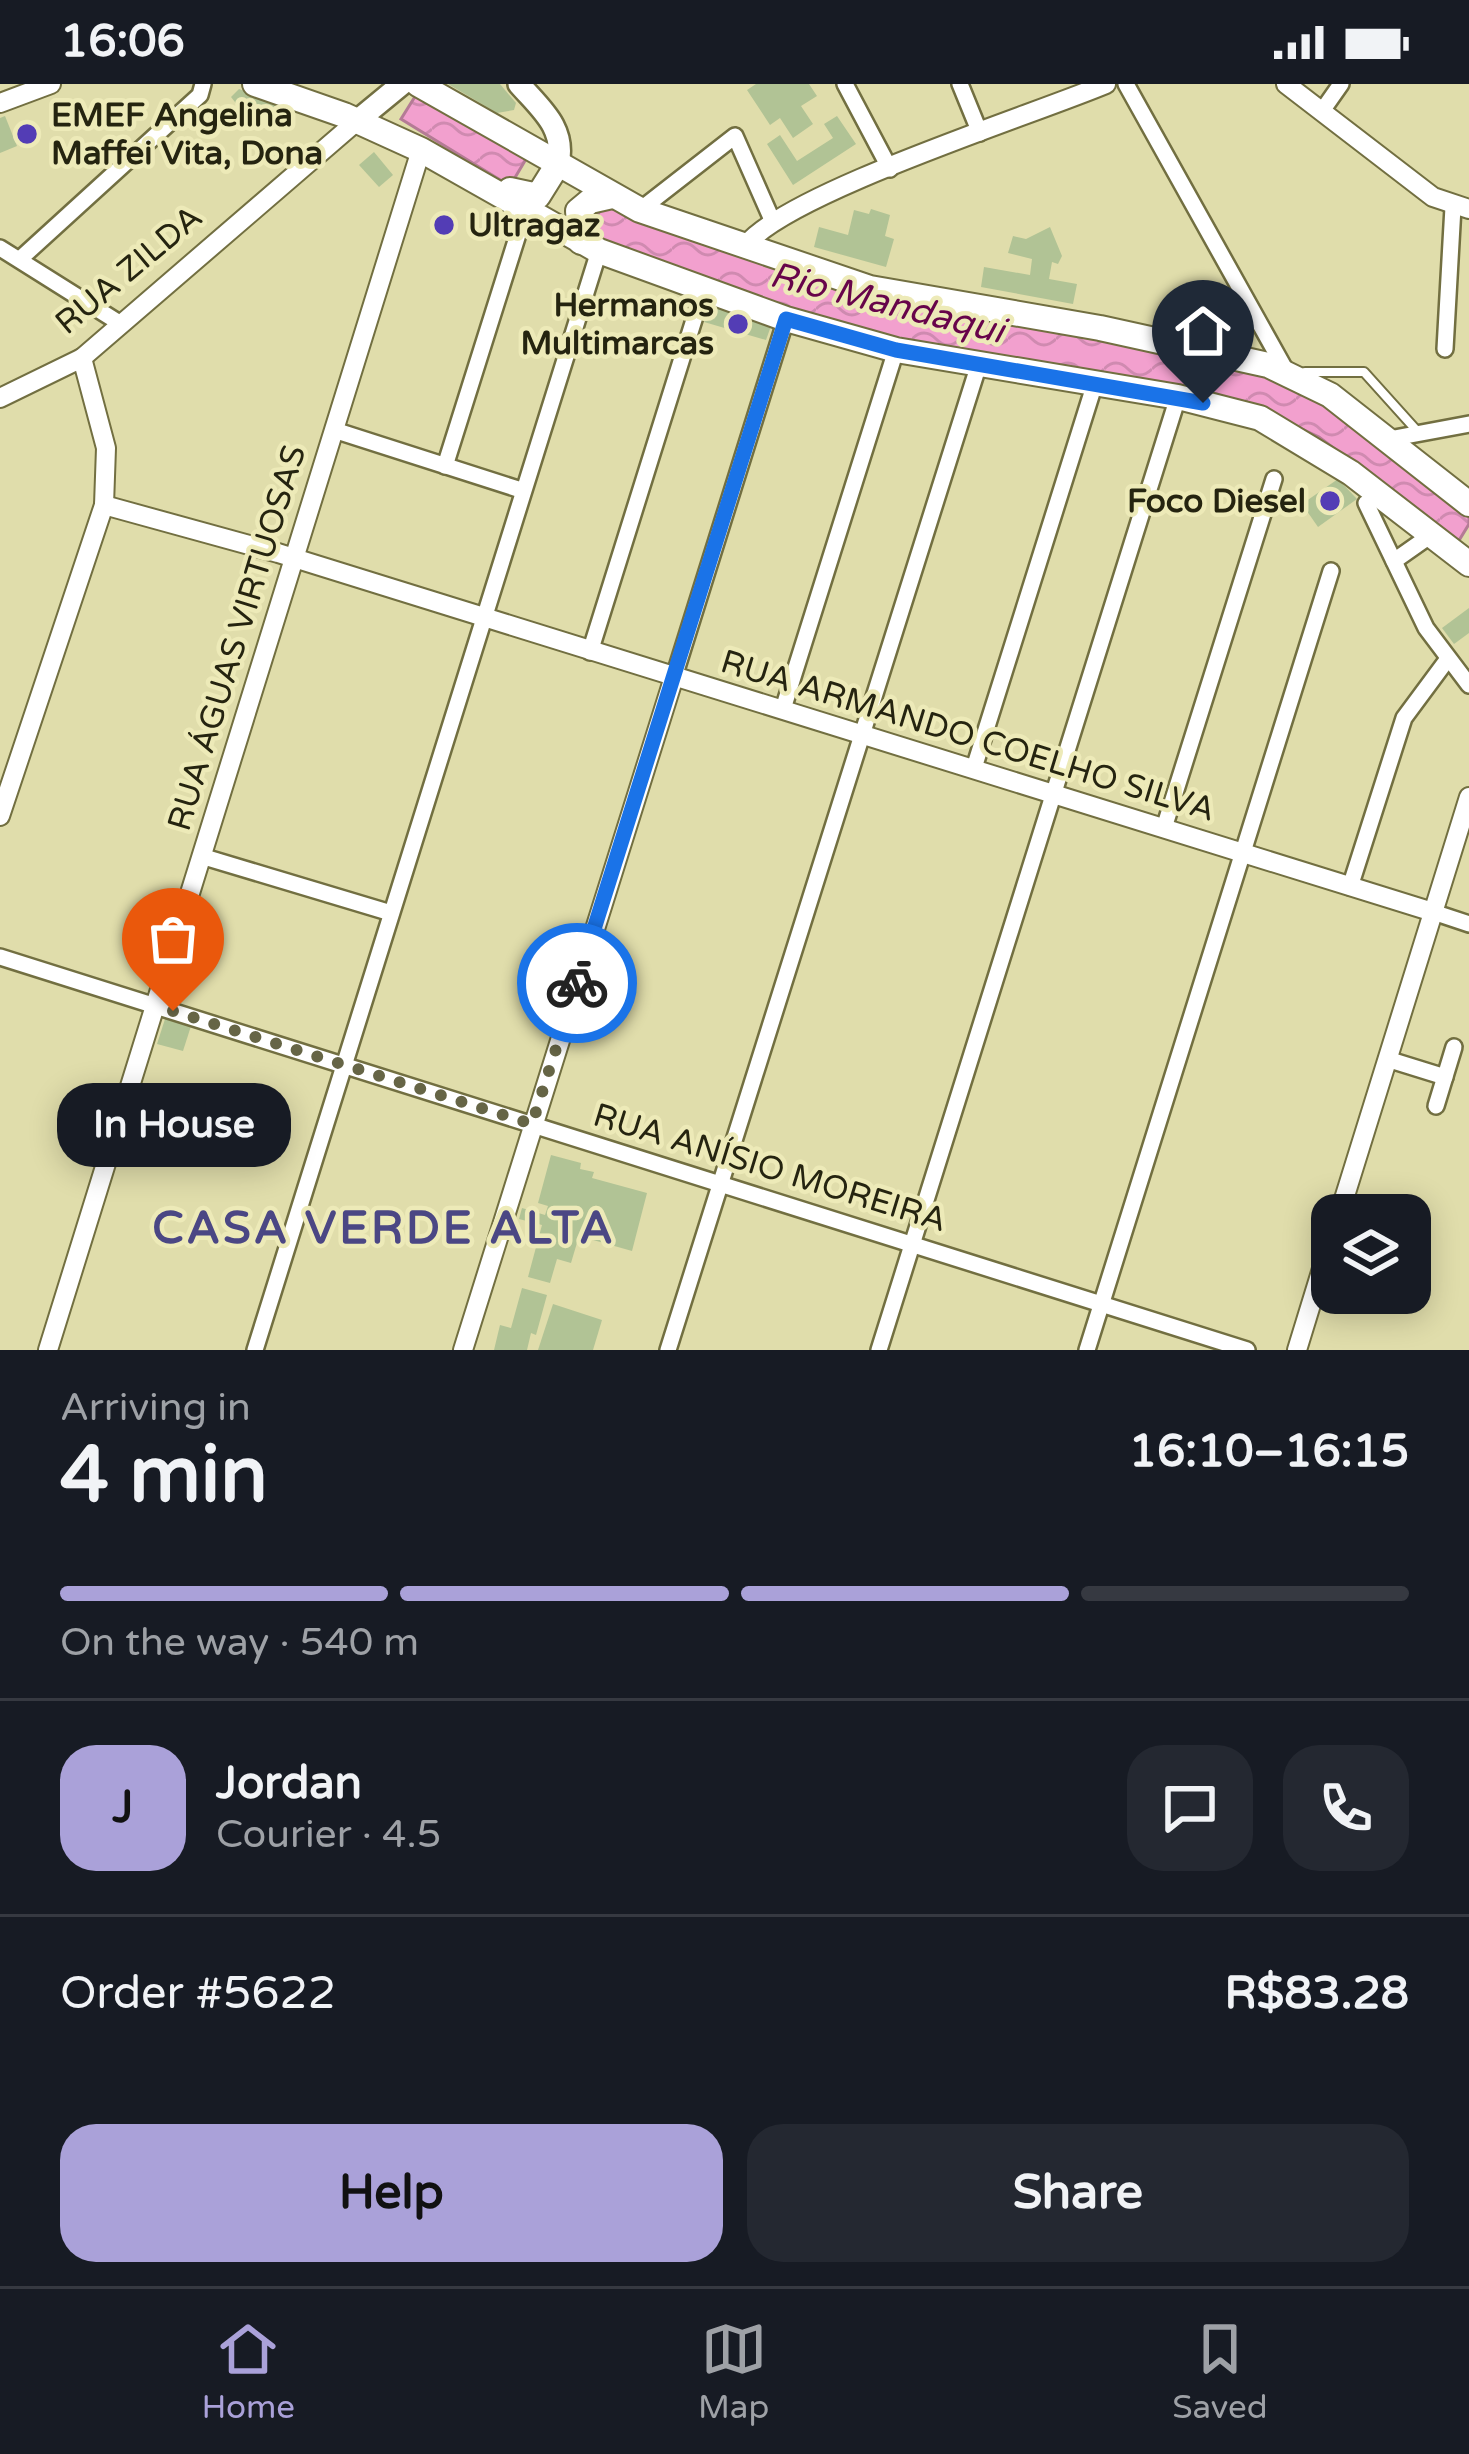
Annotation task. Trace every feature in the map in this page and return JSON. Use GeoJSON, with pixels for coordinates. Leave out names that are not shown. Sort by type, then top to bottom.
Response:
{"type":"FeatureCollection","features":[{"type":"Feature","properties":{"kind":"main road"},"geometry":{"type":"LineString","coordinates":[[256,84],[421,150],[590,246],[786,319],[896,350],[1178,397],[1260,418],[1300,438],[1469,564]]}},
{"type":"Feature","properties":{"kind":"main road","name":"RUA ZILDA"},"geometry":{"type":"LineString","coordinates":[[357,121],[402,84]]}},
{"type":"Feature","properties":{"kind":"main road"},"geometry":{"type":"LineString","coordinates":[[418,84],[640,210],[887,293],[1157,339],[1288,373],[1330,394],[1469,504]]}},
{"type":"Feature","properties":{"kind":"main road"},"geometry":{"type":"LineString","coordinates":[[485,184],[532,199],[550,184],[558,164],[560,140],[554,124],[519,84]]}},
{"type":"Feature","properties":{"kind":"main road"},"geometry":{"type":"LineString","coordinates":[[590,246],[578,211],[590,200],[612,196]]}},
{"type":"Feature","properties":{"kind":"street"},"geometry":{"type":"LineString","coordinates":[[0,103],[51,84]]}},
{"type":"Feature","properties":{"kind":"street"},"geometry":{"type":"LineString","coordinates":[[20,260],[200,95],[203,84]]}},
{"type":"Feature","properties":{"kind":"street"},"geometry":{"type":"LineString","coordinates":[[845,84],[890,170]]}},
{"type":"Feature","properties":{"kind":"street"},"geometry":{"type":"LineString","coordinates":[[959,84],[980,133]]}},
{"type":"Feature","properties":{"kind":"street"},"geometry":{"type":"LineString","coordinates":[[747,244],[773,222],[1078,89],[1106,84]]}},
{"type":"Feature","properties":{"kind":"street"},"geometry":{"type":"LineString","coordinates":[[1126,84],[1288,373]]}},
{"type":"Feature","properties":{"kind":"street"},"geometry":{"type":"LineString","coordinates":[[1286,84],[1461,208],[1445,349]]}},
{"type":"Feature","properties":{"kind":"street"},"geometry":{"type":"LineString","coordinates":[[1322,111],[1341,84]]}},
{"type":"Feature","properties":{"kind":"street","name":"RUA ZILDA"},"geometry":{"type":"LineString","coordinates":[[0,398],[82,358],[357,121]]}},
{"type":"Feature","properties":{"kind":"street"},"geometry":{"type":"LineString","coordinates":[[640,210],[725,139],[741,140],[773,222]]}},
{"type":"Feature","properties":{"kind":"street","name":"RUA ÁGUAS VIRTUOSAS"},"geometry":{"type":"LineString","coordinates":[[48,1350],[421,150]]}},
{"type":"Feature","properties":{"kind":"street"},"geometry":{"type":"LineString","coordinates":[[445,466],[526,208]]}},
{"type":"Feature","properties":{"kind":"street"},"geometry":{"type":"LineString","coordinates":[[255,1350],[521,490],[590,246]]}},
{"type":"Feature","properties":{"kind":"street"},"geometry":{"type":"LineString","coordinates":[[0,248],[121,323]]}},
{"type":"Feature","properties":{"kind":"street"},"geometry":{"type":"LineString","coordinates":[[590,652],[703,291]]}},
{"type":"Feature","properties":{"kind":"street"},"geometry":{"type":"LineString","coordinates":[[463,1350],[786,319]]}},
{"type":"Feature","properties":{"kind":"street"},"geometry":{"type":"LineString","coordinates":[[783,709],[896,350]]}},
{"type":"Feature","properties":{"kind":"street"},"geometry":{"type":"LineString","coordinates":[[0,816],[104,505],[106,448],[82,358]]}},
{"type":"Feature","properties":{"kind":"street"},"geometry":{"type":"LineString","coordinates":[[668,1350],[718,1183],[780,1007],[979,364]]}},
{"type":"Feature","properties":{"kind":"street"},"geometry":{"type":"LineString","coordinates":[[974,769],[1095,382]]}},
{"type":"Feature","properties":{"kind":"street"},"geometry":{"type":"LineString","coordinates":[[879,1350],[1178,397]]}},
{"type":"Feature","properties":{"kind":"street"},"geometry":{"type":"LineString","coordinates":[[1389,439],[1469,424]]}},
{"type":"Feature","properties":{"kind":"street"},"geometry":{"type":"LineString","coordinates":[[334,430],[521,490]]}},
{"type":"Feature","properties":{"kind":"street"},"geometry":{"type":"LineString","coordinates":[[1164,828],[1274,478]]}},
{"type":"Feature","properties":{"kind":"street"},"geometry":{"type":"LineString","coordinates":[[1366,502],[1413,605],[1469,685]]}},
{"type":"Feature","properties":{"kind":"street","name":"RUA ARMANDO COELHO SILVA"},"geometry":{"type":"LineString","coordinates":[[104,505],[293,558],[1469,924]]}},
{"type":"Feature","properties":{"kind":"street"},"geometry":{"type":"LineString","coordinates":[[1394,561],[1431,535]]}},
{"type":"Feature","properties":{"kind":"street"},"geometry":{"type":"LineString","coordinates":[[1087,1350],[1330,571]]}},
{"type":"Feature","properties":{"kind":"street"},"geometry":{"type":"LineString","coordinates":[[1350,887],[1404,718],[1448,660]]}},
{"type":"Feature","properties":{"kind":"street"},"geometry":{"type":"LineString","coordinates":[[1345,1194],[1469,797]]}},
{"type":"Feature","properties":{"kind":"street"},"geometry":{"type":"LineString","coordinates":[[201,856],[391,913]]}},
{"type":"Feature","properties":{"kind":"street","name":"RUA ANÍSIO MOREIRA"},"geometry":{"type":"LineString","coordinates":[[0,957],[1247,1350]]}},
{"type":"Feature","properties":{"kind":"street"},"geometry":{"type":"LineString","coordinates":[[1436,1106],[1454,1047]]}},
{"type":"Feature","properties":{"kind":"street"},"geometry":{"type":"LineString","coordinates":[[1387,1059],[1445,1077]]}},
{"type":"Feature","properties":{"kind":"street"},"geometry":{"type":"LineString","coordinates":[[1297,1350],[1311,1304]]}},
{"type":"Feature","properties":{"kind":"lane"},"geometry":{"type":"LineString","coordinates":[[1288,373],[1364,372],[1419,433]]}},
{"type":"Feature","properties":{"kind":"water"},"geometry":{"type":"Polygon","coordinates":[[[416,95],[526,159],[510,186],[401,119],[416,95]]]}},
{"type":"Feature","properties":{"kind":"water","name":"Rio Mandaqui"},"geometry":{"type":"Polygon","coordinates":[[[602,205],[742,254],[1215,355],[1288,378],[1469,508],[1469,524],[1458,542],[1319,437],[1252,406],[904,341],[763,302],[589,237],[602,205]]]}},
{"type":"Feature","properties":{"kind":"building"},"geometry":{"type":"Polygon","coordinates":[[[448,84],[500,84],[516,103],[514,110],[497,113],[448,84]]]}},
{"type":"Feature","properties":{"kind":"building"},"geometry":{"type":"Polygon","coordinates":[[[756,84],[809,84],[817,96],[801,106],[813,124],[793,138],[780,118],[770,125],[747,90],[756,84]]]}},
{"type":"Feature","properties":{"kind":"building"},"geometry":{"type":"Polygon","coordinates":[[[239,89],[278,103],[264,120],[255,109],[246,116],[231,97],[239,89]]]}},
{"type":"Feature","properties":{"kind":"building"},"geometry":{"type":"Polygon","coordinates":[[[5,116],[17,146],[0,153],[0,118],[5,116]]]}},
{"type":"Feature","properties":{"kind":"building"},"geometry":{"type":"Polygon","coordinates":[[[837,116],[856,144],[793,185],[767,144],[780,135],[797,161],[833,138],[824,124],[837,116]]]}},
{"type":"Feature","properties":{"kind":"building"},"geometry":{"type":"Polygon","coordinates":[[[374,152],[393,175],[379,187],[359,165],[374,152]]]}},
{"type":"Feature","properties":{"kind":"building"},"geometry":{"type":"Polygon","coordinates":[[[871,209],[890,215],[885,236],[894,239],[886,267],[814,247],[819,227],[848,235],[854,210],[869,214],[871,209]]]}},
{"type":"Feature","properties":{"kind":"building"},"geometry":{"type":"Polygon","coordinates":[[[1050,227],[1062,256],[1058,264],[1052,262],[1049,279],[1077,284],[1073,304],[981,287],[984,267],[1030,275],[1032,259],[1008,253],[1013,236],[1026,239],[1050,227]]]}},
{"type":"Feature","properties":{"kind":"building","name":"Hermanos Multimarcas"},"geometry":{"type":"Polygon","coordinates":[[[714,307],[771,326],[766,340],[704,322],[714,307]]]}},
{"type":"Feature","properties":{"kind":"building","name":"Foco Diesel"},"geometry":{"type":"Polygon","coordinates":[[[1338,479],[1357,499],[1318,527],[1302,504],[1338,479]]]}},
{"type":"Feature","properties":{"kind":"building"},"geometry":{"type":"Polygon","coordinates":[[[1469,608],[1469,633],[1454,644],[1442,628],[1469,608]]]}},
{"type":"Feature","properties":{"kind":"building"},"geometry":{"type":"Polygon","coordinates":[[[165,1019],[191,1026],[183,1051],[157,1044],[165,1019]]]}},
{"type":"Feature","properties":{"kind":"building"},"geometry":{"type":"Polygon","coordinates":[[[551,1155],[581,1163],[580,1169],[594,1172],[592,1178],[647,1193],[632,1251],[579,1236],[571,1263],[557,1259],[550,1283],[528,1277],[542,1225],[519,1219],[522,1208],[545,1215],[548,1206],[538,1203],[551,1155]]]}},
{"type":"Feature","properties":{"kind":"building"},"geometry":{"type":"Polygon","coordinates":[[[522,1288],[547,1295],[536,1335],[531,1333],[527,1350],[494,1350],[500,1325],[511,1328],[522,1288]]]}},
{"type":"Feature","properties":{"kind":"building"},"geometry":{"type":"Polygon","coordinates":[[[553,1304],[602,1320],[593,1350],[538,1350],[553,1304]]]}},
{"type":"Feature","properties":{"kind":"way so far"},"geometry":{"type":"LineString","coordinates":[[173,1011],[532,1124],[577,983]]}},
{"type":"Feature","properties":{"kind":"place","name":"EMEF Angelina Maffei Vita, Dona"},"geometry":{"type":"Point","coordinates":[27,134]}},
{"type":"Feature","properties":{"kind":"place","name":"Ultragaz"},"geometry":{"type":"Point","coordinates":[444,225]}},
{"type":"Feature","properties":{"kind":"place","name":"Hermanos Multimarcas"},"geometry":{"type":"Point","coordinates":[738,324]}},
{"type":"Feature","properties":{"kind":"place","name":"Foco Diesel"},"geometry":{"type":"Point","coordinates":[1330,501]}},
{"type":"Feature","properties":{"kind":"place","name":"In House"},"geometry":{"type":"Point","coordinates":[173,1011]}},
{"type":"Feature","properties":{"kind":"district","name":"CASA VERDE ALTA"},"geometry":{"type":"Point","coordinates":[384,1229]}},
{"type":"Feature","properties":{"kind":"route"},"geometry":{"type":"LineString","coordinates":[[577,983],[786,319],[896,350],[1203,403]]}}]}
